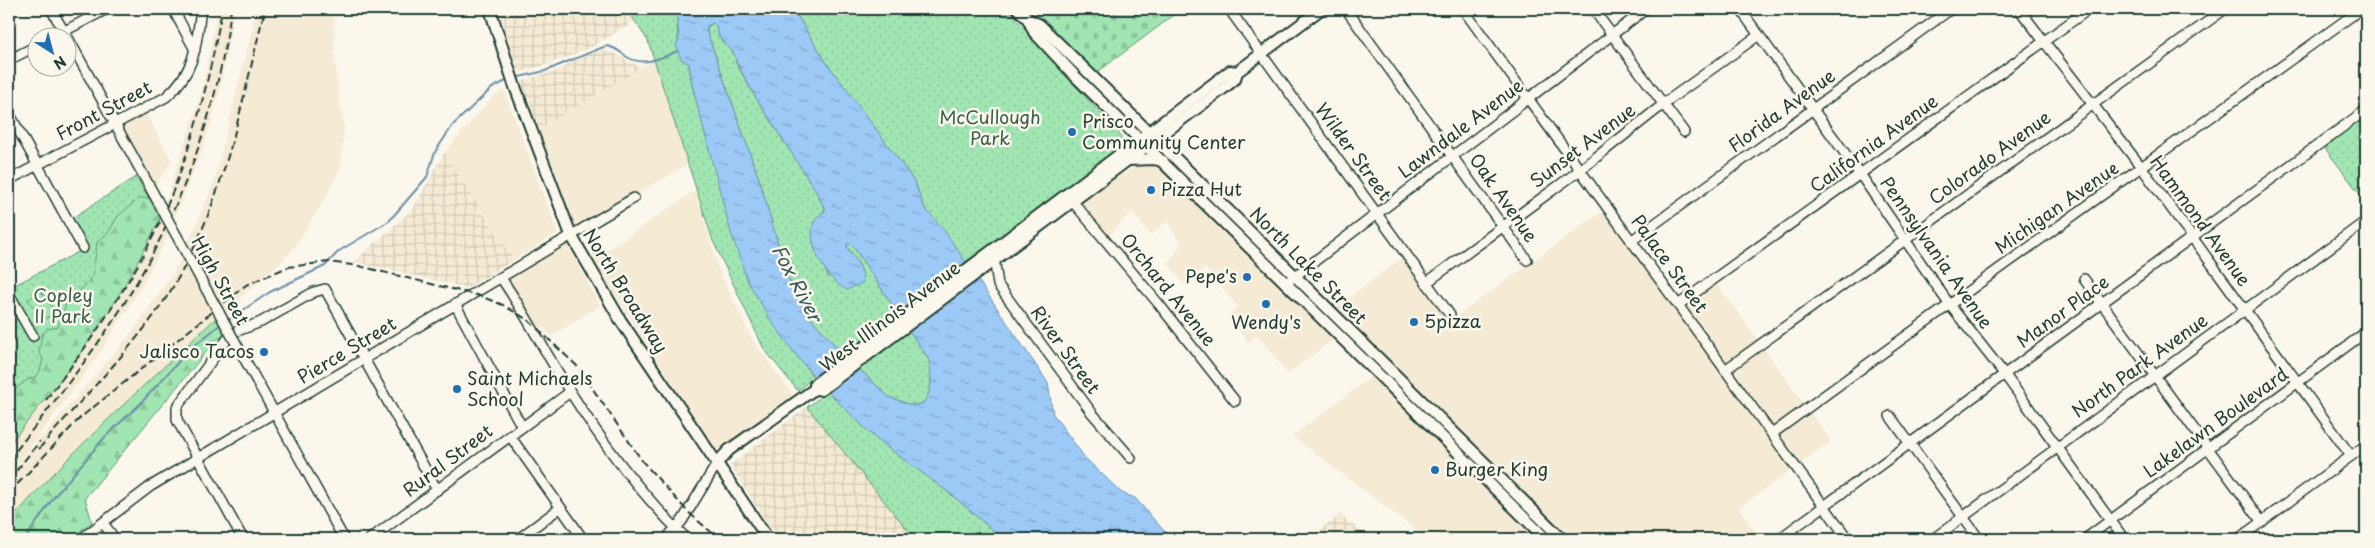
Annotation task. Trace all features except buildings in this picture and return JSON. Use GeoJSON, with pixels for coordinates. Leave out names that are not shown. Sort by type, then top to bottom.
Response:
{"type":"FeatureCollection","features":[{"type":"Feature","properties":{"kind":"main road","name":"North Broadway"},"geometry":{"type":"LineString","coordinates":[[490,9],[514,84],[571,236],[621,321],[718,462],[768,539]]}},
{"type":"Feature","properties":{"kind":"main road","name":"North Lake Street"},"geometry":{"type":"LineString","coordinates":[[1018,9],[1028,19],[1040,25],[1149,130],[1562,539]]}},
{"type":"Feature","properties":{"kind":"main road","name":"West Illinois Avenue"},"geometry":{"type":"LineString","coordinates":[[718,462],[730,450],[816,388],[821,390],[854,360],[1143,142],[1157,138],[1235,79],[1237,72],[1321,9]]}},
{"type":"Feature","properties":{"kind":"main road","name":"North Lake Street"},"geometry":{"type":"LineString","coordinates":[[1028,19],[1034,32],[1053,54],[1546,539]]}},
{"type":"Feature","properties":{"kind":"main road","name":"West Illinois Avenue"},"geometry":{"type":"LineString","coordinates":[[991,257],[1073,202],[1127,160],[1143,142],[1149,130],[1225,74],[1230,71],[1237,72]]}},
{"type":"Feature","properties":{"kind":"main road"},"geometry":{"type":"LineString","coordinates":[[1127,160],[1154,159],[1163,161]]}},
{"type":"Feature","properties":{"kind":"street","name":"High Street"},"geometry":{"type":"LineString","coordinates":[[52,9],[62,28]]}},
{"type":"Feature","properties":{"kind":"street"},"geometry":{"type":"LineString","coordinates":[[78,28],[107,9]]}},
{"type":"Feature","properties":{"kind":"street"},"geometry":{"type":"LineString","coordinates":[[173,9],[195,51]]}},
{"type":"Feature","properties":{"kind":"street","name":"Front Street"},"geometry":{"type":"LineString","coordinates":[[9,180],[166,97],[175,89],[190,66],[195,51],[201,9]]}},
{"type":"Feature","properties":{"kind":"street","name":"Wilder Street"},"geometry":{"type":"LineString","coordinates":[[1229,9],[1450,315]]}},
{"type":"Feature","properties":{"kind":"street","name":"Oak Avenue"},"geometry":{"type":"LineString","coordinates":[[1346,9],[1528,260]]}},
{"type":"Feature","properties":{"kind":"street","name":"Palace Street"},"geometry":{"type":"LineString","coordinates":[[1463,9],[1848,539]]}},
{"type":"Feature","properties":{"kind":"street"},"geometry":{"type":"LineString","coordinates":[[1593,9],[1684,132]]}},
{"type":"Feature","properties":{"kind":"street","name":"Lawndale Avenue"},"geometry":{"type":"LineString","coordinates":[[1286,283],[1646,9]]}},
{"type":"Feature","properties":{"kind":"street","name":"Pennsylvania Avenue"},"geometry":{"type":"LineString","coordinates":[[1740,9],[1860,174],[1949,304],[2005,374],[2124,539]]}},
{"type":"Feature","properties":{"kind":"street","name":"Florida Avenue"},"geometry":{"type":"LineString","coordinates":[[1631,240],[1952,9]]}},
{"type":"Feature","properties":{"kind":"street","name":"Hammond Avenue"},"geometry":{"type":"LineString","coordinates":[[2019,9],[2142,168],[2352,456]]}},
{"type":"Feature","properties":{"kind":"street","name":"California Avenue"},"geometry":{"type":"LineString","coordinates":[[1678,305],[2089,9]]}},
{"type":"Feature","properties":{"kind":"street","name":"Colorado Avenue"},"geometry":{"type":"LineString","coordinates":[[1725,370],[2225,9]]}},
{"type":"Feature","properties":{"kind":"street","name":"Michigan Avenue"},"geometry":{"type":"LineString","coordinates":[[1772,434],[1949,304],[2142,168],[2361,9]]}},
{"type":"Feature","properties":{"kind":"street","name":"Sunset Avenue"},"geometry":{"type":"LineString","coordinates":[[1426,283],[1580,170],[1663,104],[1759,35]]}},
{"type":"Feature","properties":{"kind":"street"},"geometry":{"type":"LineString","coordinates":[[9,60],[28,50]]}},
{"type":"Feature","properties":{"kind":"street","name":"High Street"},"geometry":{"type":"LineString","coordinates":[[78,58],[344,539]]}},
{"type":"Feature","properties":{"kind":"street","name":"Manor Place"},"geometry":{"type":"LineString","coordinates":[[1779,539],[2366,110]]}},
{"type":"Feature","properties":{"kind":"street"},"geometry":{"type":"LineString","coordinates":[[9,114],[83,248]]}},
{"type":"Feature","properties":{"kind":"street","name":"Pierce Street"},"geometry":{"type":"LineString","coordinates":[[81,539],[151,486],[634,198]]}},
{"type":"Feature","properties":{"kind":"street","name":"Orchard Avenue"},"geometry":{"type":"LineString","coordinates":[[1073,202],[1158,303],[1235,401]]}},
{"type":"Feature","properties":{"kind":"street","name":"North Park Avenue"},"geometry":{"type":"LineString","coordinates":[[1933,539],[2366,221]]}},
{"type":"Feature","properties":{"kind":"street","name":"River Street"},"geometry":{"type":"LineString","coordinates":[[991,257],[995,264],[998,285],[1092,413],[1130,458]]}},
{"type":"Feature","properties":{"kind":"street"},"geometry":{"type":"LineString","coordinates":[[501,278],[570,392],[635,483],[687,539]]}},
{"type":"Feature","properties":{"kind":"street"},"geometry":{"type":"LineString","coordinates":[[2084,279],[2262,522]]}},
{"type":"Feature","properties":{"kind":"street"},"geometry":{"type":"LineString","coordinates":[[244,539],[177,420],[177,407],[232,333],[261,322],[314,292],[325,289],[437,490]]}},
{"type":"Feature","properties":{"kind":"street"},"geometry":{"type":"LineString","coordinates":[[9,294],[33,336]]}},
{"type":"Feature","properties":{"kind":"street"},"geometry":{"type":"LineString","coordinates":[[455,304],[522,427]]}},
{"type":"Feature","properties":{"kind":"street","name":"Lakelawn Boulevard"},"geometry":{"type":"LineString","coordinates":[[2085,539],[2366,332]]}},
{"type":"Feature","properties":{"kind":"street","name":"Rural Street"},"geometry":{"type":"LineString","coordinates":[[370,539],[570,392]]}},
{"type":"Feature","properties":{"kind":"street"},"geometry":{"type":"LineString","coordinates":[[1890,416],[1979,539]]}},
{"type":"Feature","properties":{"kind":"street"},"geometry":{"type":"LineString","coordinates":[[510,436],[583,539]]}},
{"type":"Feature","properties":{"kind":"street"},"geometry":{"type":"LineString","coordinates":[[2238,539],[2366,445]]}},
{"type":"Feature","properties":{"kind":"street"},"geometry":{"type":"LineString","coordinates":[[666,539],[676,529],[718,462]]}},
{"type":"Feature","properties":{"kind":"street"},"geometry":{"type":"LineString","coordinates":[[518,539],[560,508]]}},
{"type":"Feature","properties":{"kind":"street"},"geometry":{"type":"LineString","coordinates":[[103,522],[115,539]]}},
{"type":"Feature","properties":{"kind":"shaded area"},"geometry":{"type":"Polygon","coordinates":[[[218,9],[234,9],[219,94],[206,140],[166,239],[145,280],[98,356],[12,472],[133,331],[180,262],[214,182],[257,9],[334,9],[335,63],[344,131],[340,169],[327,195],[296,245],[285,258],[155,375],[71,456],[9,522],[9,445],[107,314],[161,217],[202,91],[218,9]]]}},
{"type":"Feature","properties":{"kind":"shaded area"},"geometry":{"type":"Polygon","coordinates":[[[499,9],[630,9],[637,20],[590,48],[552,63],[519,73],[499,9]]]}},
{"type":"Feature","properties":{"kind":"shaded area"},"geometry":{"type":"Polygon","coordinates":[[[602,50],[614,53],[638,66],[645,66],[539,129],[521,81],[556,71],[582,57],[602,50]]]}},
{"type":"Feature","properties":{"kind":"shaded area"},"geometry":{"type":"Polygon","coordinates":[[[654,60],[688,164],[576,229],[539,129],[654,60]]]}},
{"type":"Feature","properties":{"kind":"shaded area"},"geometry":{"type":"Polygon","coordinates":[[[504,90],[558,233],[514,260],[444,153],[492,97],[504,90]]]}},
{"type":"Feature","properties":{"kind":"shaded area"},"geometry":{"type":"Polygon","coordinates":[[[146,113],[172,161],[155,186],[126,134],[125,127],[128,123],[146,113]]]}},
{"type":"Feature","properties":{"kind":"shaded area"},"geometry":{"type":"Polygon","coordinates":[[[444,153],[514,260],[468,288],[354,262],[413,209],[444,153]]]}},
{"type":"Feature","properties":{"kind":"shaded area"},"geometry":{"type":"Polygon","coordinates":[[[1141,163],[1157,166],[1177,183],[1334,339],[1288,374],[1257,335],[1248,342],[1227,315],[1238,307],[1205,268],[1183,284],[1168,263],[1181,245],[1168,221],[1150,235],[1132,212],[1108,236],[1080,200],[1141,163]]]}},
{"type":"Feature","properties":{"kind":"shaded area"},"geometry":{"type":"Polygon","coordinates":[[[696,190],[718,268],[753,341],[793,395],[716,451],[593,260],[696,190]]]}},
{"type":"Feature","properties":{"kind":"shaded area"},"geometry":{"type":"Polygon","coordinates":[[[1602,211],[1675,312],[1716,282],[1831,441],[1739,508],[1761,539],[1566,539],[1332,311],[1403,257],[1450,321],[1602,211]]]}},
{"type":"Feature","properties":{"kind":"shaded area"},"geometry":{"type":"Polygon","coordinates":[[[567,244],[600,306],[552,336],[531,319],[507,280],[567,244]]]}},
{"type":"Feature","properties":{"kind":"shaded area"},"geometry":{"type":"Polygon","coordinates":[[[1372,376],[1536,539],[1428,539],[1292,436],[1372,376]]]}},
{"type":"Feature","properties":{"kind":"shaded area"},"geometry":{"type":"Polygon","coordinates":[[[807,407],[915,539],[777,539],[730,465],[807,407]]]}},
{"type":"Feature","properties":{"kind":"shaded area"},"geometry":{"type":"Polygon","coordinates":[[[1340,515],[1371,539],[1308,539],[1340,515]]]}},
{"type":"Feature","properties":{"kind":"green space"},"geometry":{"type":"Polygon","coordinates":[[[627,9],[676,9],[679,46],[684,59],[689,64],[692,85],[748,282],[813,377],[798,391],[764,349],[713,241],[648,41],[627,9]]]}},
{"type":"Feature","properties":{"kind":"green space","name":"McCullough Park"},"geometry":{"type":"Polygon","coordinates":[[[793,9],[1007,9],[1098,111],[1115,127],[1121,137],[1121,143],[1108,157],[1078,181],[964,263],[924,207],[915,183],[907,171],[826,62],[793,9]]]}},
{"type":"Feature","properties":{"kind":"green space"},"geometry":{"type":"Polygon","coordinates":[[[1029,9],[1182,9],[1095,74],[1029,9]]]}},
{"type":"Feature","properties":{"kind":"green space"},"geometry":{"type":"Polygon","coordinates":[[[713,23],[720,38],[734,55],[736,63],[756,98],[825,206],[814,243],[828,276],[861,274],[860,266],[847,247],[848,243],[853,246],[929,360],[930,388],[922,404],[911,405],[889,397],[841,352],[809,316],[788,278],[760,182],[707,32],[707,27],[713,23]]]}},
{"type":"Feature","properties":{"kind":"green space"},"geometry":{"type":"Polygon","coordinates":[[[2362,119],[2366,124],[2366,202],[2324,147],[2362,119]]]}},
{"type":"Feature","properties":{"kind":"green space"},"geometry":{"type":"Polygon","coordinates":[[[1159,152],[1199,190],[1224,210],[1266,253],[1239,231],[1159,152]]]}},
{"type":"Feature","properties":{"kind":"green space","name":"Copley II Park"},"geometry":{"type":"Polygon","coordinates":[[[136,177],[161,217],[107,314],[9,445],[9,325],[23,314],[9,288],[86,248],[72,218],[136,177]]]}},
{"type":"Feature","properties":{"kind":"green space"},"geometry":{"type":"Polygon","coordinates":[[[140,198],[149,198],[161,217],[142,254],[96,331],[9,445],[9,394],[27,380],[35,377],[40,371],[43,359],[39,353],[42,335],[47,329],[58,327],[68,298],[78,293],[93,276],[97,242],[108,233],[118,216],[140,198]]]}},
{"type":"Feature","properties":{"kind":"green space"},"geometry":{"type":"Polygon","coordinates":[[[1299,289],[1340,326],[1417,402],[1370,362],[1299,289]]]}},
{"type":"Feature","properties":{"kind":"green space"},"geometry":{"type":"Polygon","coordinates":[[[41,291],[55,312],[43,320],[28,300],[41,291]]]}},
{"type":"Feature","properties":{"kind":"green space"},"geometry":{"type":"Polygon","coordinates":[[[216,318],[225,335],[216,340],[85,498],[92,522],[70,539],[9,539],[9,522],[33,495],[110,417],[216,318]]]}},
{"type":"Feature","properties":{"kind":"green space"},"geometry":{"type":"Polygon","coordinates":[[[828,392],[875,438],[952,495],[1003,539],[915,539],[807,407],[828,392]]]}},
{"type":"Feature","properties":{"kind":"water"},"geometry":{"type":"Polygon","coordinates":[[[676,9],[793,9],[826,62],[915,183],[924,207],[944,230],[1048,383],[1053,414],[1085,458],[1122,493],[1135,498],[1164,531],[1176,539],[1003,539],[952,495],[875,438],[828,392],[799,359],[772,322],[748,282],[731,233],[692,85],[689,64],[681,59],[676,46],[679,39],[676,9]],[[713,23],[707,26],[707,32],[760,182],[788,278],[809,316],[841,352],[889,397],[911,405],[922,404],[930,388],[929,360],[853,246],[848,243],[847,247],[861,269],[862,283],[847,290],[830,276],[822,265],[813,240],[813,228],[816,218],[825,211],[825,207],[756,98],[736,62],[733,52],[719,37],[716,26],[713,23]]]}},
{"type":"Feature","properties":{"kind":"waterway"},"geometry":{"type":"LineString","coordinates":[[515,78],[545,71],[606,46],[633,60],[640,61],[652,60],[678,51]]}},
{"type":"Feature","properties":{"kind":"waterway"},"geometry":{"type":"LineString","coordinates":[[227,321],[270,292],[325,266],[339,251],[389,221],[427,177],[435,152],[453,125],[492,88],[508,80]]}},
{"type":"Feature","properties":{"kind":"waterway"},"geometry":{"type":"LineString","coordinates":[[25,539],[54,497],[104,438],[140,404],[190,349],[221,324]]}},
{"type":"Feature","properties":{"kind":"railway"},"geometry":{"type":"LineString","coordinates":[[46,400],[106,316],[134,272],[158,226],[189,147],[211,64],[222,9]]}},
{"type":"Feature","properties":{"kind":"railway"},"geometry":{"type":"LineString","coordinates":[[9,460],[101,339],[135,285],[155,248],[190,171],[204,132],[215,91],[231,9]]}},
{"type":"Feature","properties":{"kind":"railway"},"geometry":{"type":"LineString","coordinates":[[39,449],[135,340],[164,301],[184,268],[201,233],[227,160],[265,9]]}},
{"type":"Feature","properties":{"kind":"railway"},"geometry":{"type":"LineString","coordinates":[[9,493],[81,417],[246,285],[288,267],[329,262],[359,266],[480,296],[503,305],[528,320],[577,366],[643,462],[688,512],[719,539]]}},
{"type":"Feature","properties":{"kind":"railway"},"geometry":{"type":"LineString","coordinates":[[9,480],[40,441]]}},
{"type":"Feature","properties":{"kind":"place","name":"Prisco Community Center"},"geometry":{"type":"Point","coordinates":[1072,132]}},
{"type":"Feature","properties":{"kind":"place","name":"Pizza Hut"},"geometry":{"type":"Point","coordinates":[1151,190]}},
{"type":"Feature","properties":{"kind":"place","name":"Pepe's"},"geometry":{"type":"Point","coordinates":[1247,277]}},
{"type":"Feature","properties":{"kind":"place","name":"Wendy's"},"geometry":{"type":"Point","coordinates":[1266,304]}},
{"type":"Feature","properties":{"kind":"place","name":"5pizza"},"geometry":{"type":"Point","coordinates":[1414,322]}},
{"type":"Feature","properties":{"kind":"place","name":"Jalisco Tacos"},"geometry":{"type":"Point","coordinates":[264,352]}},
{"type":"Feature","properties":{"kind":"place","name":"Saint Michaels School"},"geometry":{"type":"Point","coordinates":[457,389]}},
{"type":"Feature","properties":{"kind":"place","name":"Burger King"},"geometry":{"type":"Point","coordinates":[1435,470]}},
{"type":"Feature","properties":{"kind":"water label","name":"Fox River"},"geometry":{"type":"Point","coordinates":[797,283]}}]}
